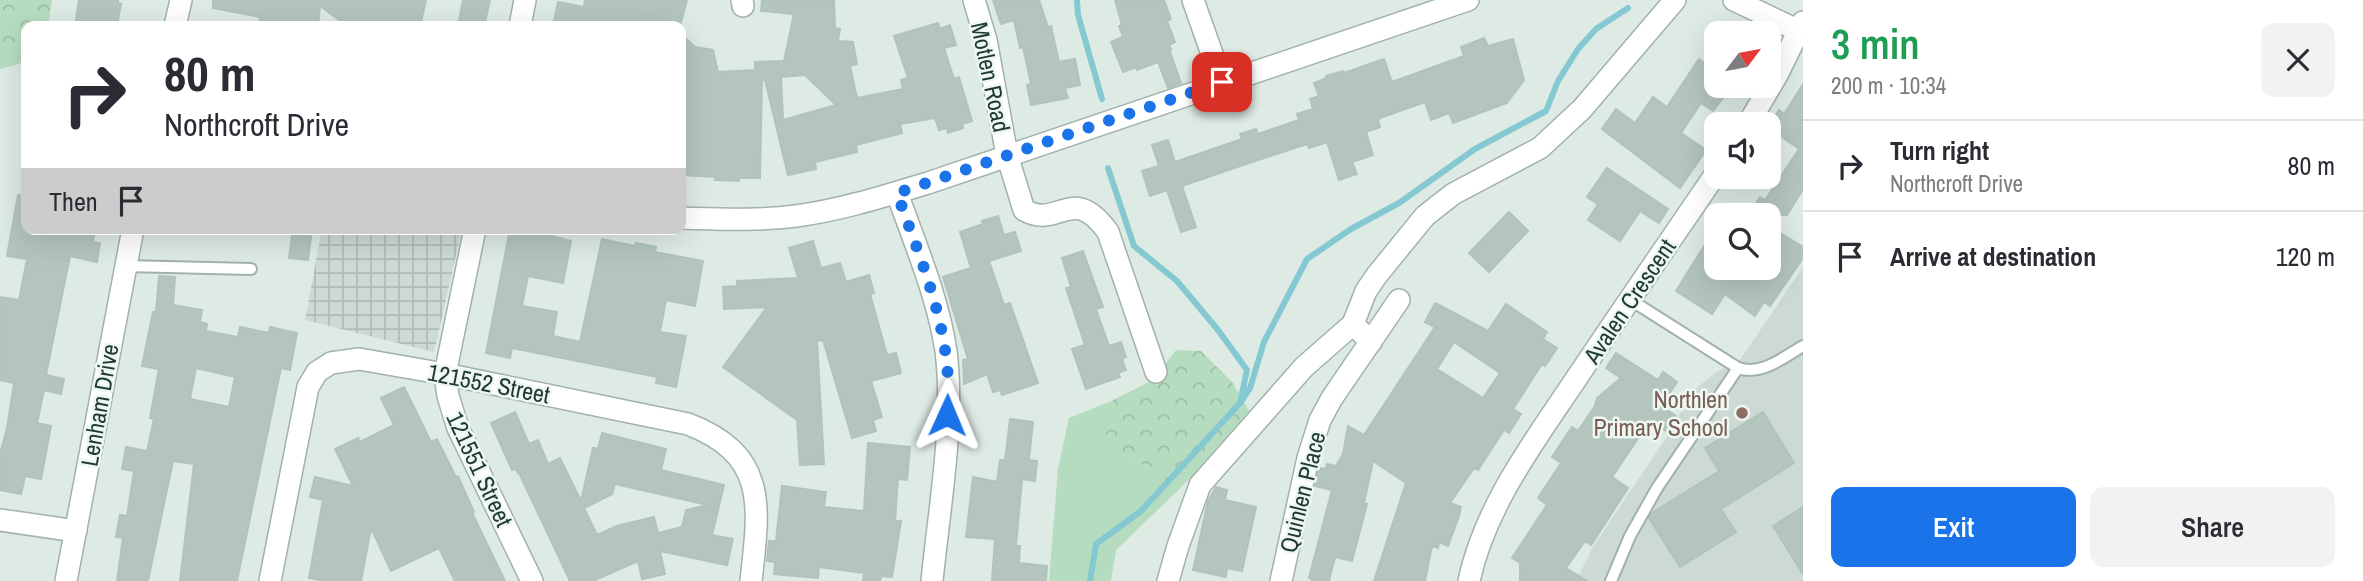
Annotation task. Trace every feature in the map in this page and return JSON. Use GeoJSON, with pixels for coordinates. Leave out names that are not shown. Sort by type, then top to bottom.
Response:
{"type":"FeatureCollection","features":[{"type":"Feature","properties":{"kind":"street"},"geometry":{"type":"LineString","coordinates":[[176,21],[181,0]]}},
{"type":"Feature","properties":{"kind":"street"},"geometry":{"type":"LineString","coordinates":[[521,21],[525,0]]}},
{"type":"Feature","properties":{"kind":"street","name":"Motlen Road"},"geometry":{"type":"LineString","coordinates":[[974,0],[986,40],[1007,155],[1024,210],[1032,215],[1042,215],[1074,208],[1086,209],[1096,215],[1108,232],[1156,372]]}},
{"type":"Feature","properties":{"kind":"street"},"geometry":{"type":"LineString","coordinates":[[1193,0],[1222,82]]}},
{"type":"Feature","properties":{"kind":"street"},"geometry":{"type":"LineString","coordinates":[[686,218],[740,220],[796,216],[846,207],[897,193],[1468,0]]}},
{"type":"Feature","properties":{"kind":"street"},"geometry":{"type":"LineString","coordinates":[[1168,581],[1200,485],[1304,367],[1353,324],[1377,275],[1425,216],[1453,194],[1540,148],[1595,94],[1675,0]]}},
{"type":"Feature","properties":{"kind":"street"},"geometry":{"type":"LineString","coordinates":[[1734,0],[1801,27],[1755,112]]}},
{"type":"Feature","properties":{"kind":"street","name":"Avalen Crescent"},"geometry":{"type":"LineString","coordinates":[[1469,581],[1481,542],[1506,487],[1629,299],[1705,189]]}},
{"type":"Feature","properties":{"kind":"street"},"geometry":{"type":"LineString","coordinates":[[897,193],[938,315],[946,351],[946,442],[932,581]]}},
{"type":"Feature","properties":{"kind":"street","name":"Lenham Drive"},"geometry":{"type":"LineString","coordinates":[[65,581],[132,235]]}},
{"type":"Feature","properties":{"kind":"street","name":"121551 Street"},"geometry":{"type":"LineString","coordinates":[[474,235],[445,374],[447,396],[458,428],[532,581]]}},
{"type":"Feature","properties":{"kind":"street","name":"Quinlen Place"},"geometry":{"type":"LineString","coordinates":[[1281,581],[1308,458],[1320,420],[1399,300]]}},
{"type":"Feature","properties":{"kind":"street"},"geometry":{"type":"LineString","coordinates":[[1353,324],[1371,342]]}},
{"type":"Feature","properties":{"kind":"street","name":"121552 Street"},"geometry":{"type":"LineString","coordinates":[[270,581],[308,387],[317,372],[331,363],[359,359],[688,424],[710,432],[731,449],[747,468],[756,495],[758,514],[751,581]]}},
{"type":"Feature","properties":{"kind":"street"},"geometry":{"type":"LineString","coordinates":[[0,520],[76,531]]}},
{"type":"Feature","properties":{"kind":"lane"},"geometry":{"type":"LineString","coordinates":[[125,266],[251,268]]}},
{"type":"Feature","properties":{"kind":"lane"},"geometry":{"type":"LineString","coordinates":[[1629,299],[1738,368],[1748,371],[1760,370],[1803,346]]}},
{"type":"Feature","properties":{"kind":"lane"},"geometry":{"type":"LineString","coordinates":[[1611,581],[1630,536],[1657,488],[1738,368]]}},
{"type":"Feature","properties":{"kind":"shaded area"},"geometry":{"type":"Polygon","coordinates":[[[321,235],[461,235],[434,352],[305,320],[321,235]]]}},
{"type":"Feature","properties":{"kind":"shaded area","name":"Northlen Primary School"},"geometry":{"type":"Polygon","coordinates":[[[1803,267],[1803,581],[1579,581],[1580,573],[1593,547],[1668,435],[1693,391],[1715,373],[1740,360],[1803,267]]]}},
{"type":"Feature","properties":{"kind":"green space"},"geometry":{"type":"Polygon","coordinates":[[[0,0],[52,0],[49,21],[21,21],[21,63],[0,69],[0,0]]]}},
{"type":"Feature","properties":{"kind":"green space"},"geometry":{"type":"Polygon","coordinates":[[[1176,350],[1201,351],[1232,382],[1249,411],[1176,492],[1157,468],[1133,462],[1115,452],[1105,432],[1105,410],[1109,402],[1153,380],[1176,350]]]}},
{"type":"Feature","properties":{"kind":"green space"},"geometry":{"type":"Polygon","coordinates":[[[1109,402],[1105,411],[1133,462],[1157,467],[1176,492],[1116,550],[1111,581],[1049,581],[1058,469],[1069,418],[1109,402]]]}},
{"type":"Feature","properties":{"kind":"building"},"geometry":{"type":"Polygon","coordinates":[[[79,0],[118,0],[121,4],[118,21],[76,21],[79,0]]]}},
{"type":"Feature","properties":{"kind":"building"},"geometry":{"type":"Polygon","coordinates":[[[213,0],[426,0],[421,21],[340,21],[320,6],[318,21],[260,21],[260,17],[213,8],[213,0]]]}},
{"type":"Feature","properties":{"kind":"building"},"geometry":{"type":"Polygon","coordinates":[[[463,0],[490,0],[485,21],[459,21],[463,0]]]}},
{"type":"Feature","properties":{"kind":"building"},"geometry":{"type":"Polygon","coordinates":[[[585,0],[687,0],[681,21],[554,21],[558,2],[584,7],[585,0]]]}},
{"type":"Feature","properties":{"kind":"building"},"geometry":{"type":"Polygon","coordinates":[[[762,0],[834,0],[835,28],[840,29],[838,41],[853,42],[857,64],[850,66],[857,98],[903,89],[901,80],[908,78],[894,36],[938,23],[940,29],[950,25],[956,45],[944,48],[954,79],[959,77],[972,121],[962,124],[963,128],[948,133],[947,128],[939,130],[935,118],[900,124],[902,133],[856,145],[857,152],[815,162],[816,169],[788,175],[765,80],[762,80],[760,178],[739,178],[739,181],[686,175],[686,39],[695,47],[713,50],[718,72],[755,70],[755,62],[784,61],[794,14],[761,11],[762,0]],[[805,75],[781,77],[783,120],[836,105],[805,75]]]}},
{"type":"Feature","properties":{"kind":"building"},"geometry":{"type":"Polygon","coordinates":[[[993,0],[1039,0],[1048,27],[1051,26],[1059,62],[1075,59],[1080,85],[1065,88],[1068,98],[1031,105],[1027,85],[1031,84],[1014,20],[1001,24],[993,0]]]}},
{"type":"Feature","properties":{"kind":"building"},"geometry":{"type":"Polygon","coordinates":[[[1115,0],[1164,0],[1171,19],[1167,21],[1175,42],[1169,45],[1169,49],[1181,83],[1168,88],[1158,62],[1123,72],[1111,42],[1123,37],[1115,0]]]}},
{"type":"Feature","properties":{"kind":"building"},"geometry":{"type":"Polygon","coordinates":[[[1484,38],[1488,46],[1513,39],[1524,80],[1507,103],[1453,123],[1449,113],[1431,120],[1425,102],[1380,118],[1380,127],[1366,132],[1373,155],[1352,162],[1357,174],[1339,180],[1327,142],[1309,148],[1307,144],[1249,163],[1182,186],[1196,227],[1181,232],[1167,190],[1150,196],[1142,171],[1159,166],[1152,145],[1168,140],[1175,162],[1242,139],[1240,134],[1256,129],[1258,134],[1299,120],[1297,114],[1313,109],[1310,99],[1319,96],[1314,83],[1327,78],[1326,76],[1343,71],[1344,73],[1384,59],[1392,82],[1464,56],[1461,47],[1484,38]]]}},
{"type":"Feature","properties":{"kind":"building"},"geometry":{"type":"Polygon","coordinates":[[[1699,59],[1704,63],[1704,98],[1723,98],[1713,111],[1701,103],[1681,133],[1704,149],[1704,153],[1680,188],[1602,129],[1616,109],[1635,123],[1653,97],[1667,107],[1699,59]]]}},
{"type":"Feature","properties":{"kind":"building"},"geometry":{"type":"Polygon","coordinates":[[[1803,84],[1803,189],[1787,215],[1781,215],[1781,203],[1756,203],[1760,197],[1765,200],[1772,189],[1781,189],[1781,176],[1799,149],[1781,136],[1781,112],[1778,112],[1779,110],[1784,114],[1803,84]]]}},
{"type":"Feature","properties":{"kind":"building"},"geometry":{"type":"Polygon","coordinates":[[[1607,168],[1668,209],[1659,223],[1640,211],[1620,241],[1588,220],[1598,204],[1587,197],[1607,168]]]}},
{"type":"Feature","properties":{"kind":"building"},"geometry":{"type":"Polygon","coordinates":[[[18,195],[21,195],[21,235],[94,235],[93,242],[100,243],[97,262],[70,256],[46,375],[64,379],[61,394],[44,390],[37,423],[51,426],[41,479],[25,476],[21,494],[0,490],[0,454],[14,383],[0,380],[0,297],[19,300],[27,259],[7,256],[18,195]]]}},
{"type":"Feature","properties":{"kind":"building"},"geometry":{"type":"Polygon","coordinates":[[[1509,212],[1528,231],[1489,272],[1469,253],[1509,212]]]}},
{"type":"Feature","properties":{"kind":"building"},"geometry":{"type":"Polygon","coordinates":[[[998,216],[1004,235],[1015,232],[1021,251],[989,261],[1004,305],[1010,303],[1038,383],[1002,395],[1000,390],[993,392],[987,374],[964,384],[963,360],[968,359],[943,277],[971,268],[960,232],[998,216]]]}},
{"type":"Feature","properties":{"kind":"building"},"geometry":{"type":"Polygon","coordinates":[[[1781,233],[1803,247],[1803,258],[1770,306],[1764,302],[1755,316],[1725,294],[1712,314],[1676,291],[1704,246],[1704,280],[1781,280],[1781,233]]]}},
{"type":"Feature","properties":{"kind":"building"},"geometry":{"type":"Polygon","coordinates":[[[292,235],[311,235],[308,260],[289,258],[292,235]]]}},
{"type":"Feature","properties":{"kind":"building"},"geometry":{"type":"Polygon","coordinates":[[[509,235],[548,235],[571,241],[563,283],[528,276],[522,306],[557,312],[553,336],[580,342],[602,239],[656,247],[655,252],[703,261],[695,306],[666,300],[660,332],[686,336],[676,387],[656,383],[657,377],[512,348],[510,358],[486,353],[509,235]]]}},
{"type":"Feature","properties":{"kind":"building"},"geometry":{"type":"Polygon","coordinates":[[[813,241],[821,268],[840,263],[846,282],[869,275],[874,293],[870,294],[887,355],[896,353],[901,373],[871,381],[882,417],[873,420],[876,431],[852,438],[823,340],[817,341],[824,464],[800,465],[797,420],[723,367],[767,307],[724,309],[723,287],[737,286],[737,281],[798,278],[789,248],[813,241]]]}},
{"type":"Feature","properties":{"kind":"building"},"geometry":{"type":"Polygon","coordinates":[[[1083,251],[1103,307],[1096,309],[1109,346],[1121,342],[1126,357],[1122,359],[1126,370],[1118,373],[1120,377],[1086,389],[1072,349],[1085,345],[1066,288],[1071,287],[1062,258],[1083,251]]]}},
{"type":"Feature","properties":{"kind":"building"},"geometry":{"type":"Polygon","coordinates":[[[159,276],[175,277],[173,305],[202,310],[200,322],[207,324],[206,331],[238,337],[240,327],[269,333],[270,327],[297,333],[290,370],[281,368],[237,581],[180,581],[194,464],[173,461],[148,581],[117,581],[123,538],[116,537],[120,515],[127,516],[134,471],[122,469],[126,447],[147,451],[154,419],[150,418],[159,369],[142,366],[153,312],[156,312],[159,276]],[[196,368],[190,399],[229,407],[235,377],[196,368]]]}},
{"type":"Feature","properties":{"kind":"building"},"geometry":{"type":"Polygon","coordinates":[[[1435,303],[1488,331],[1506,304],[1547,332],[1543,339],[1557,348],[1545,366],[1542,364],[1513,409],[1521,414],[1509,433],[1504,430],[1478,470],[1474,468],[1450,503],[1461,507],[1459,516],[1448,546],[1439,542],[1438,548],[1432,546],[1425,581],[1374,581],[1406,483],[1373,461],[1364,503],[1367,504],[1352,561],[1335,557],[1329,581],[1312,581],[1309,578],[1332,490],[1315,486],[1319,468],[1326,469],[1327,464],[1336,466],[1343,454],[1348,426],[1364,435],[1435,327],[1425,322],[1435,303]],[[1454,342],[1437,369],[1483,398],[1500,373],[1454,342]]]}},
{"type":"Feature","properties":{"kind":"building"},"geometry":{"type":"Polygon","coordinates":[[[1616,353],[1658,380],[1663,372],[1677,382],[1661,406],[1676,416],[1666,431],[1650,421],[1612,477],[1628,488],[1591,545],[1585,541],[1566,568],[1587,581],[1520,581],[1520,563],[1512,558],[1547,505],[1538,498],[1561,463],[1552,457],[1572,427],[1578,431],[1595,406],[1597,398],[1621,378],[1606,368],[1616,353]]]}},
{"type":"Feature","properties":{"kind":"building"},"geometry":{"type":"Polygon","coordinates":[[[404,387],[431,442],[437,439],[456,477],[458,476],[474,512],[472,513],[505,581],[455,581],[439,548],[391,571],[371,528],[361,581],[309,578],[323,500],[310,497],[315,477],[353,486],[335,449],[358,438],[360,442],[394,425],[381,398],[404,387]]]}},
{"type":"Feature","properties":{"kind":"building"},"geometry":{"type":"Polygon","coordinates":[[[515,412],[529,444],[538,440],[548,464],[560,458],[581,501],[593,448],[598,449],[602,433],[666,449],[661,470],[724,485],[712,535],[733,539],[727,565],[660,551],[665,574],[642,579],[638,561],[593,581],[570,581],[520,475],[515,469],[512,470],[491,423],[515,412]],[[615,484],[612,494],[584,508],[597,535],[617,526],[654,517],[658,533],[682,527],[686,510],[708,505],[615,484]]]}},
{"type":"Feature","properties":{"kind":"building"},"geometry":{"type":"Polygon","coordinates":[[[1763,412],[1794,463],[1721,509],[1736,532],[1680,567],[1649,518],[1652,513],[1719,471],[1705,448],[1763,412]]]}},
{"type":"Feature","properties":{"kind":"building"},"geometry":{"type":"Polygon","coordinates":[[[1010,419],[1033,422],[1029,460],[1037,461],[1035,481],[1022,479],[1016,546],[1020,546],[1019,563],[1047,566],[1046,581],[992,580],[995,539],[966,537],[973,477],[997,482],[1000,460],[1005,460],[1010,419]]]}},
{"type":"Feature","properties":{"kind":"building"},"geometry":{"type":"Polygon","coordinates":[[[868,443],[910,447],[907,480],[898,479],[895,521],[901,521],[892,577],[881,576],[880,581],[863,581],[864,573],[819,567],[818,578],[774,574],[775,562],[767,561],[769,541],[776,541],[782,486],[826,492],[824,507],[864,511],[868,443]]]}},
{"type":"Feature","properties":{"kind":"building"},"geometry":{"type":"Polygon","coordinates":[[[1216,487],[1227,490],[1225,500],[1256,507],[1242,571],[1227,568],[1226,577],[1193,570],[1208,501],[1216,487]]]}},
{"type":"Feature","properties":{"kind":"building"},"geometry":{"type":"Polygon","coordinates":[[[1803,507],[1803,574],[1773,526],[1803,507]]]}},
{"type":"Feature","properties":{"kind":"waterway"},"geometry":{"type":"LineString","coordinates":[[1077,0],[1078,15],[1102,99]]}},
{"type":"Feature","properties":{"kind":"waterway"},"geometry":{"type":"LineString","coordinates":[[1240,403],[1250,388],[1264,342],[1307,259],[1351,229],[1399,203],[1475,149],[1546,111],[1558,81],[1578,49],[1596,29],[1628,8]]}},
{"type":"Feature","properties":{"kind":"waterway"},"geometry":{"type":"LineString","coordinates":[[1090,581],[1096,544],[1141,511],[1240,403],[1247,370],[1177,281],[1134,246],[1108,168]]}},
{"type":"Feature","properties":{"kind":"place","name":"Northlen Primary School"},"geometry":{"type":"Point","coordinates":[1742,413]}},
{"type":"Feature","properties":{"kind":"route"},"geometry":{"type":"LineString","coordinates":[[947,415],[946,351],[938,315],[897,193],[1222,82]]}}]}
